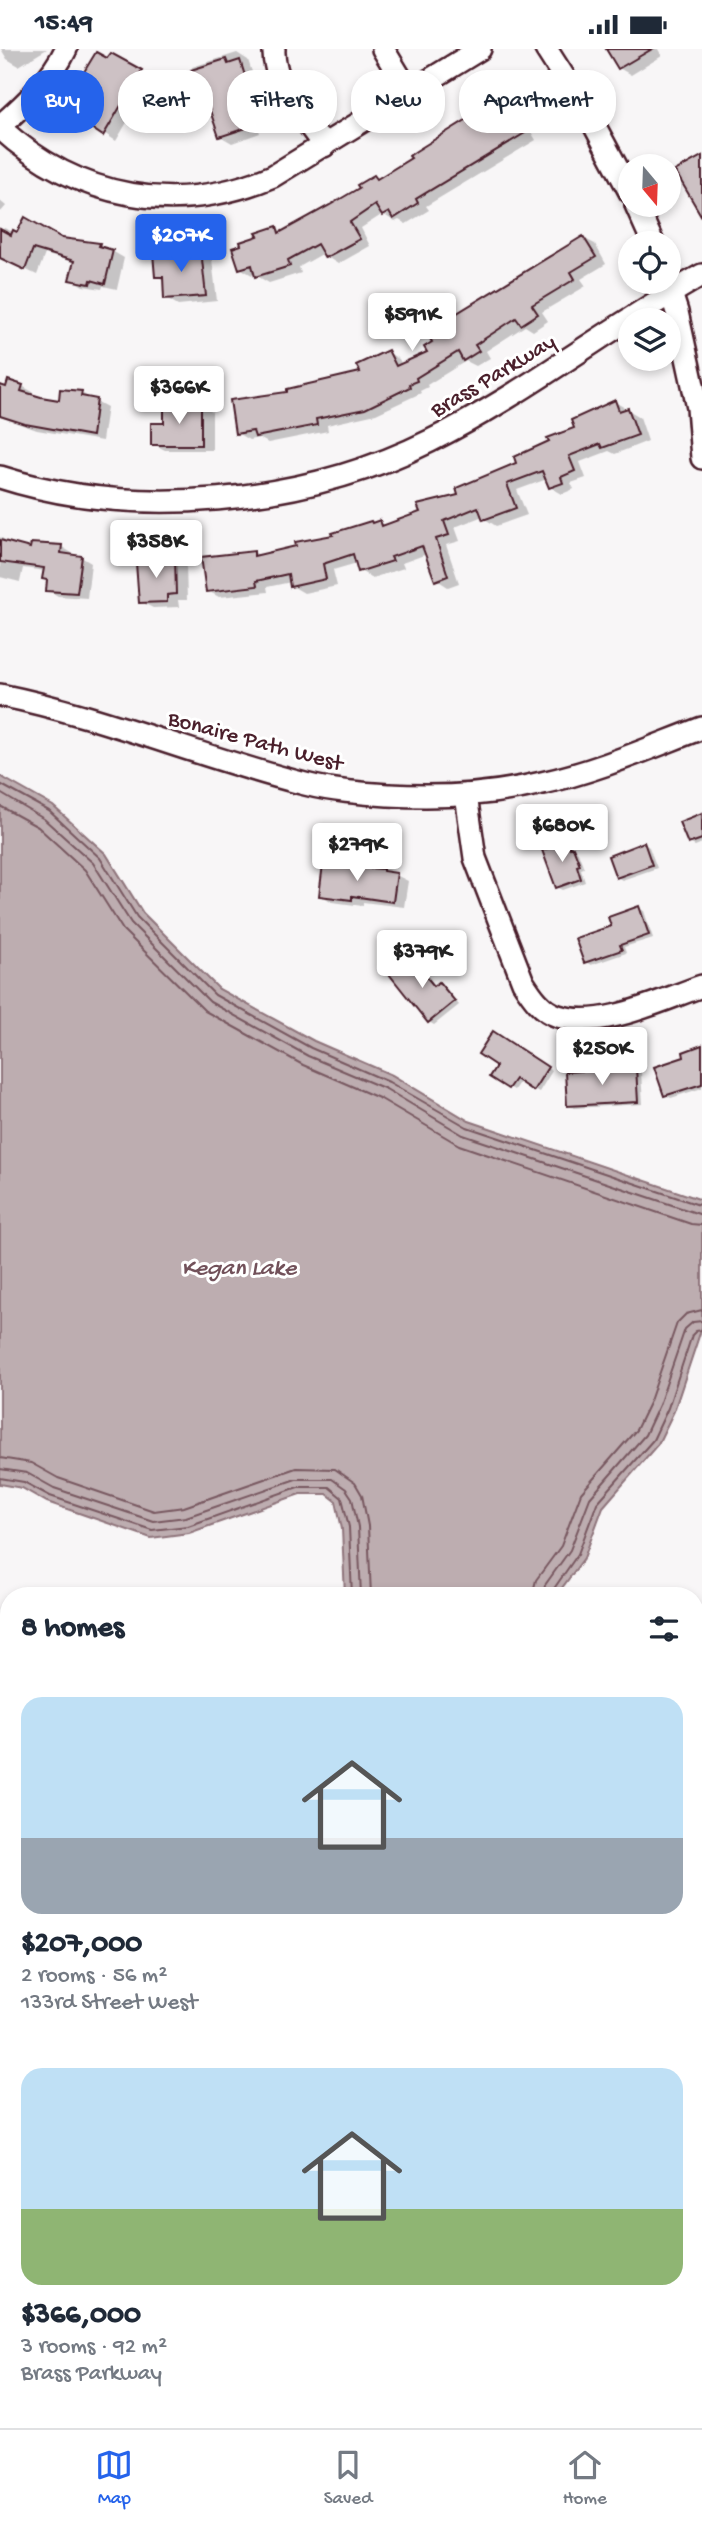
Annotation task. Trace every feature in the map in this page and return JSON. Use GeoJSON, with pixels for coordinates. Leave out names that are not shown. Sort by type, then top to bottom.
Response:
{"type":"FeatureCollection","features":[{"type":"Feature","properties":{"kind":"street"},"geometry":{"type":"LineString","coordinates":[[66,49],[59,64],[0,127],[23,148],[62,172],[107,189],[146,196],[187,198],[227,193],[273,176],[351,129]]}},
{"type":"Feature","properties":{"kind":"street"},"geometry":{"type":"LineString","coordinates":[[274,49],[273,63],[288,94],[324,146]]}},
{"type":"Feature","properties":{"kind":"street"},"geometry":{"type":"LineString","coordinates":[[383,49],[396,70]]}},
{"type":"Feature","properties":{"kind":"street"},"geometry":{"type":"LineString","coordinates":[[445,70],[480,49]]}},
{"type":"Feature","properties":{"kind":"street"},"geometry":{"type":"LineString","coordinates":[[545,49],[592,121],[618,170]]}},
{"type":"Feature","properties":{"kind":"street","name":"Brass Parkway"},"geometry":{"type":"LineString","coordinates":[[681,283],[702,275]]}},
{"type":"Feature","properties":{"kind":"street","name":"Brass Parkway"},"geometry":{"type":"LineString","coordinates":[[0,477],[93,496],[163,502],[235,498],[305,486],[379,463],[428,442],[487,409],[660,294]]}},
{"type":"Feature","properties":{"kind":"street"},"geometry":{"type":"LineString","coordinates":[[671,294],[700,412],[702,459]]}},
{"type":"Feature","properties":{"kind":"street","name":"Bonaire Path West"},"geometry":{"type":"LineString","coordinates":[[0,695],[90,718],[308,785],[360,793],[412,796],[466,795],[555,780],[702,728]]}},
{"type":"Feature","properties":{"kind":"street"},"geometry":{"type":"LineString","coordinates":[[466,795],[475,858],[523,982],[534,999],[547,1010],[557,1016],[572,1019],[607,1018],[702,986]]}},
{"type":"Feature","properties":{"kind":"water","name":"Kegan Lake"},"geometry":{"type":"Polygon","coordinates":[[[0,776],[53,806],[106,854],[143,913],[219,989],[314,1041],[392,1075],[469,1121],[702,1200],[702,1327],[674,1411],[658,1444],[603,1507],[584,1558],[563,1587],[345,1587],[342,1529],[336,1501],[327,1494],[300,1494],[189,1533],[151,1538],[47,1502],[22,1488],[0,1484],[0,776]]]}},
{"type":"Feature","properties":{"kind":"building"},"geometry":{"type":"Polygon","coordinates":[[[606,49],[652,49],[618,69],[606,49]]]}},
{"type":"Feature","properties":{"kind":"building"},"geometry":{"type":"Polygon","coordinates":[[[96,52],[107,58],[111,53],[142,70],[118,70],[118,111],[103,136],[99,133],[104,133],[104,70],[85,70],[96,52]]]}},
{"type":"Feature","properties":{"kind":"building"},"geometry":{"type":"Polygon","coordinates":[[[226,59],[228,64],[240,60],[243,70],[227,70],[227,133],[231,133],[219,137],[213,119],[213,70],[191,70],[226,59]]]}},
{"type":"Feature","properties":{"kind":"building"},"geometry":{"type":"Polygon","coordinates":[[[459,124],[459,133],[525,133],[416,199],[418,203],[393,219],[389,212],[382,216],[375,205],[350,222],[360,239],[325,258],[317,244],[288,260],[290,266],[255,277],[252,265],[239,269],[232,248],[241,245],[240,242],[277,226],[279,233],[359,188],[357,185],[374,175],[377,179],[459,124]]]}},
{"type":"Feature","properties":{"kind":"building"},"geometry":{"type":"Polygon","coordinates":[[[702,156],[702,217],[681,181],[681,168],[702,156]]]}},
{"type":"Feature","properties":{"kind":"building"},"geometry":{"type":"Polygon","coordinates":[[[25,217],[62,238],[100,243],[99,246],[113,250],[105,284],[91,280],[90,284],[69,280],[74,261],[33,249],[25,270],[0,258],[0,229],[11,235],[13,230],[17,232],[25,217]]]}},
{"type":"Feature","properties":{"kind":"building"},"geometry":{"type":"Polygon","coordinates":[[[583,236],[596,257],[571,272],[575,279],[532,305],[538,314],[521,325],[516,318],[475,345],[479,351],[463,361],[458,352],[416,378],[417,381],[409,384],[410,387],[365,409],[316,419],[317,425],[255,437],[253,431],[235,434],[230,400],[287,392],[287,389],[360,372],[356,365],[388,350],[396,366],[427,352],[424,347],[432,342],[426,332],[583,236]]]}},
{"type":"Feature","properties":{"kind":"building"},"geometry":{"type":"Polygon","coordinates":[[[201,250],[206,296],[164,299],[163,277],[155,277],[153,253],[201,250]]]}},
{"type":"Feature","properties":{"kind":"building"},"geometry":{"type":"Polygon","coordinates":[[[8,380],[23,385],[21,391],[41,397],[59,400],[60,389],[82,391],[81,396],[97,399],[92,436],[25,424],[0,416],[0,385],[6,387],[8,380]]]}},
{"type":"Feature","properties":{"kind":"building"},"geometry":{"type":"Polygon","coordinates":[[[615,400],[619,411],[628,408],[638,435],[602,448],[600,444],[569,456],[575,471],[561,477],[563,483],[549,488],[542,471],[507,484],[516,508],[483,520],[478,507],[444,521],[449,535],[436,539],[448,576],[435,581],[422,546],[391,557],[393,561],[358,572],[353,554],[323,564],[326,579],[290,587],[288,574],[256,581],[257,586],[206,592],[201,557],[254,551],[254,556],[296,546],[295,542],[333,535],[332,533],[371,521],[380,520],[382,526],[420,512],[417,505],[458,495],[456,488],[516,463],[514,457],[549,441],[547,438],[574,428],[571,420],[615,400]]]}},
{"type":"Feature","properties":{"kind":"building"},"geometry":{"type":"Polygon","coordinates":[[[164,404],[201,404],[201,445],[151,445],[151,423],[164,423],[164,404]]]}},
{"type":"Feature","properties":{"kind":"building"},"geometry":{"type":"Polygon","coordinates":[[[0,540],[30,548],[31,543],[62,545],[61,553],[82,556],[77,593],[46,591],[47,580],[42,579],[44,568],[0,562],[0,540]]]}},
{"type":"Feature","properties":{"kind":"building"},"geometry":{"type":"Polygon","coordinates":[[[175,556],[176,594],[167,595],[167,602],[139,603],[136,563],[175,556]]]}},
{"type":"Feature","properties":{"kind":"building"},"geometry":{"type":"Polygon","coordinates":[[[702,813],[702,839],[688,844],[679,822],[702,813]]]}},
{"type":"Feature","properties":{"kind":"building"},"geometry":{"type":"Polygon","coordinates":[[[568,842],[570,848],[573,847],[580,865],[577,866],[581,879],[556,888],[542,850],[568,842]]]}},
{"type":"Feature","properties":{"kind":"building"},"geometry":{"type":"Polygon","coordinates":[[[644,842],[652,865],[616,878],[608,856],[644,842]]]}},
{"type":"Feature","properties":{"kind":"building"},"geometry":{"type":"Polygon","coordinates":[[[323,864],[383,869],[397,873],[393,902],[352,896],[352,900],[319,896],[323,864]]]}},
{"type":"Feature","properties":{"kind":"building"},"geometry":{"type":"Polygon","coordinates":[[[639,906],[649,935],[620,945],[622,950],[584,963],[575,938],[611,926],[608,917],[639,906]]]}},
{"type":"Feature","properties":{"kind":"building"},"geometry":{"type":"Polygon","coordinates":[[[410,957],[434,986],[439,982],[455,1001],[428,1023],[389,974],[410,957]]]}},
{"type":"Feature","properties":{"kind":"building"},"geometry":{"type":"Polygon","coordinates":[[[493,1031],[548,1067],[533,1091],[515,1079],[508,1089],[489,1077],[496,1066],[478,1054],[493,1031]]]}},
{"type":"Feature","properties":{"kind":"building"},"geometry":{"type":"Polygon","coordinates":[[[702,1045],[702,1084],[664,1096],[654,1067],[684,1057],[683,1052],[702,1045]]]}},
{"type":"Feature","properties":{"kind":"building"},"geometry":{"type":"Polygon","coordinates":[[[636,1067],[638,1102],[567,1106],[565,1072],[636,1067]]]}}]}
